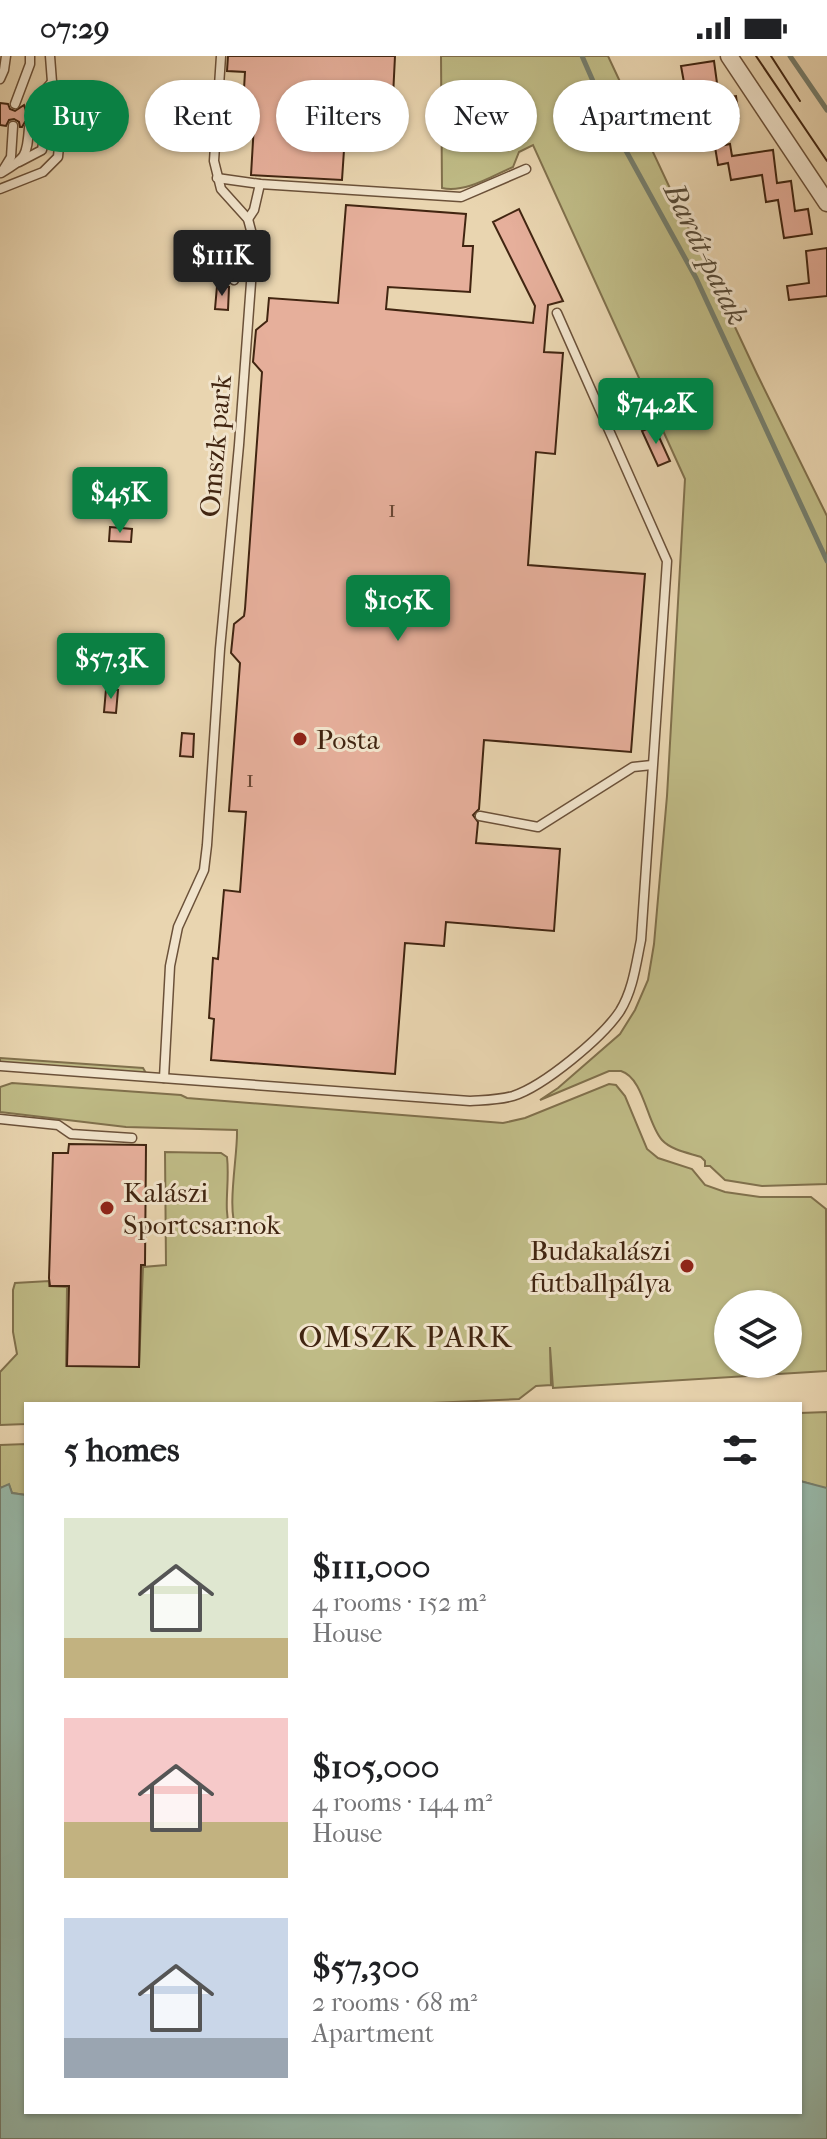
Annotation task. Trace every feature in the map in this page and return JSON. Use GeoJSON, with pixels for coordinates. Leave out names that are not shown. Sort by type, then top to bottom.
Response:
{"type":"FeatureCollection","features":[{"type":"Feature","properties":{"kind":"street"},"geometry":{"type":"LineString","coordinates":[[729,56],[827,203]]}},
{"type":"Feature","properties":{"kind":"lane"},"geometry":{"type":"LineString","coordinates":[[0,79],[6,56]]}},
{"type":"Feature","properties":{"kind":"lane"},"geometry":{"type":"LineString","coordinates":[[15,104],[30,56]]}},
{"type":"Feature","properties":{"kind":"lane"},"geometry":{"type":"LineString","coordinates":[[50,56],[52,80]]}},
{"type":"Feature","properties":{"kind":"lane"},"geometry":{"type":"LineString","coordinates":[[221,56],[214,161],[217,178],[221,189],[248,219],[254,210],[260,184]]}},
{"type":"Feature","properties":{"kind":"lane"},"geometry":{"type":"LineString","coordinates":[[1,174],[11,157],[13,126]]}},
{"type":"Feature","properties":{"kind":"lane"},"geometry":{"type":"LineString","coordinates":[[19,162],[25,152]]}},
{"type":"Feature","properties":{"kind":"lane"},"geometry":{"type":"LineString","coordinates":[[1,174],[38,152]]}},
{"type":"Feature","properties":{"kind":"lane"},"geometry":{"type":"LineString","coordinates":[[0,189],[43,172],[58,157],[58,152]]}},
{"type":"Feature","properties":{"kind":"lane"},"geometry":{"type":"LineString","coordinates":[[217,178],[260,184],[461,197],[526,169]]}},
{"type":"Feature","properties":{"kind":"lane","name":"Omszk park"},"geometry":{"type":"LineString","coordinates":[[164,1078],[170,966],[178,927],[204,870],[207,845],[254,242],[248,219]]}},
{"type":"Feature","properties":{"kind":"lane"},"geometry":{"type":"LineString","coordinates":[[234,280],[234,250],[238,241]]}},
{"type":"Feature","properties":{"kind":"lane"},"geometry":{"type":"LineString","coordinates":[[0,1066],[470,1101],[495,1100],[514,1096],[555,1073],[586,1048],[619,1012],[631,985],[641,940],[667,561],[557,313]]}},
{"type":"Feature","properties":{"kind":"lane"},"geometry":{"type":"LineString","coordinates":[[480,816],[538,827],[633,767],[652,765]]}},
{"type":"Feature","properties":{"kind":"lane"},"geometry":{"type":"LineString","coordinates":[[0,1119],[58,1125],[71,1134],[132,1138]]}},
{"type":"Feature","properties":{"kind":"shaded area"},"geometry":{"type":"Polygon","coordinates":[[[441,56],[608,56],[619,80],[553,80],[553,152],[653,152],[827,516],[827,1184],[762,1186],[725,1180],[710,1166],[705,1166],[701,1157],[675,1149],[662,1140],[635,1082],[621,1071],[609,1071],[540,1100],[620,1034],[648,980],[667,796],[685,479],[536,152],[537,80],[441,80],[441,56]]]}},
{"type":"Feature","properties":{"kind":"shaded area"},"geometry":{"type":"Polygon","coordinates":[[[442,152],[519,152],[513,167],[488,179],[460,188],[442,188],[442,152]]]}},
{"type":"Feature","properties":{"kind":"shaded area"},"geometry":{"type":"Polygon","coordinates":[[[0,1058],[143,1068],[146,1073],[0,1063],[0,1058]]]}},
{"type":"Feature","properties":{"kind":"shaded area"},"geometry":{"type":"Polygon","coordinates":[[[12,1083],[181,1095],[187,1098],[503,1123],[525,1118],[609,1084],[616,1085],[625,1096],[647,1149],[658,1158],[692,1169],[705,1185],[725,1192],[760,1197],[811,1197],[826,1209],[827,1371],[802,1373],[802,1290],[714,1290],[714,1378],[553,1388],[550,1347],[551,1385],[536,1386],[519,1399],[453,1402],[24,1402],[24,1424],[0,1425],[0,1372],[17,1354],[13,1332],[15,1283],[49,1281],[49,1286],[67,1287],[66,1366],[139,1366],[143,1267],[166,1265],[165,1152],[221,1153],[227,1157],[228,1222],[230,1231],[237,1231],[232,1196],[237,1130],[126,1127],[0,1112],[0,1087],[12,1083]]]}},
{"type":"Feature","properties":{"kind":"shaded area"},"geometry":{"type":"Polygon","coordinates":[[[827,1412],[827,1569],[814,1485],[802,1482],[802,1413],[827,1412]]]}},
{"type":"Feature","properties":{"kind":"shaded area"},"geometry":{"type":"Polygon","coordinates":[[[24,1444],[24,1495],[12,1493],[9,1485],[0,1488],[0,1445],[24,1444]]]}},
{"type":"Feature","properties":{"kind":"shaded area"},"geometry":{"type":"Polygon","coordinates":[[[802,1482],[827,1488],[827,2139],[0,2139],[0,1488],[9,1484],[12,1493],[24,1495],[24,2114],[802,2114],[802,1482]]]}},
{"type":"Feature","properties":{"kind":"building"},"geometry":{"type":"Polygon","coordinates":[[[228,56],[395,56],[394,80],[276,80],[276,152],[344,152],[342,180],[251,175],[252,152],[260,152],[260,80],[245,80],[245,72],[227,71],[228,56]]]}},
{"type":"Feature","properties":{"kind":"building"},"geometry":{"type":"Polygon","coordinates":[[[714,61],[717,80],[684,80],[681,66],[714,61]]]}},
{"type":"Feature","properties":{"kind":"building"},"geometry":{"type":"Polygon","coordinates":[[[0,103],[8,104],[15,111],[24,105],[22,127],[14,119],[9,120],[6,126],[0,125],[0,103]]]}},
{"type":"Feature","properties":{"kind":"building"},"geometry":{"type":"Polygon","coordinates":[[[773,150],[777,183],[791,181],[795,211],[808,209],[812,234],[784,238],[778,200],[766,202],[762,175],[731,180],[728,163],[718,165],[716,152],[731,152],[732,156],[773,150]]]}},
{"type":"Feature","properties":{"kind":"building"},"geometry":{"type":"Polygon","coordinates":[[[346,205],[466,214],[463,246],[473,246],[470,292],[388,287],[386,309],[533,323],[535,306],[493,222],[519,209],[563,301],[548,305],[544,352],[563,353],[555,454],[536,452],[528,565],[645,574],[631,752],[484,740],[479,809],[473,815],[478,822],[476,843],[560,849],[554,931],[446,922],[444,946],[405,943],[395,1074],[211,1060],[214,1019],[209,1018],[213,958],[218,959],[224,890],[240,892],[246,812],[229,811],[240,663],[231,653],[234,624],[244,616],[245,609],[262,372],[253,362],[256,330],[267,321],[269,298],[338,303],[346,205]]]}},
{"type":"Feature","properties":{"kind":"building"},"geometry":{"type":"Polygon","coordinates":[[[827,248],[827,296],[789,300],[787,286],[809,283],[806,251],[827,248]]]}},
{"type":"Feature","properties":{"kind":"building"},"geometry":{"type":"Polygon","coordinates":[[[217,286],[229,287],[228,310],[215,309],[217,286]]]}},
{"type":"Feature","properties":{"kind":"building"},"geometry":{"type":"Polygon","coordinates":[[[654,426],[670,461],[658,466],[642,431],[654,426]]]}},
{"type":"Feature","properties":{"kind":"building"},"geometry":{"type":"Polygon","coordinates":[[[110,527],[132,529],[131,542],[109,541],[110,527]]]}},
{"type":"Feature","properties":{"kind":"building"},"geometry":{"type":"Polygon","coordinates":[[[106,689],[118,690],[116,713],[104,712],[106,689]]]}},
{"type":"Feature","properties":{"kind":"building"},"geometry":{"type":"Polygon","coordinates":[[[182,733],[194,734],[193,757],[180,756],[182,733]]]}},
{"type":"Feature","properties":{"kind":"building"},"geometry":{"type":"Polygon","coordinates":[[[69,1144],[146,1145],[145,1265],[141,1265],[139,1367],[67,1366],[69,1286],[50,1286],[49,1278],[53,1153],[68,1153],[69,1144]]]}},
{"type":"Feature","properties":{"kind":"waterway","name":"Barát-patak"},"geometry":{"type":"LineString","coordinates":[[582,56],[614,129],[696,278],[827,561]]}},
{"type":"Feature","properties":{"kind":"waterway"},"geometry":{"type":"LineString","coordinates":[[790,56],[827,110]]}},
{"type":"Feature","properties":{"kind":"tram line"},"geometry":{"type":"LineString","coordinates":[[756,56],[827,161]]}},
{"type":"Feature","properties":{"kind":"tram line"},"geometry":{"type":"LineString","coordinates":[[771,56],[800,101]]}},
{"type":"Feature","properties":{"kind":"place","name":"Posta"},"geometry":{"type":"Point","coordinates":[300,739]}},
{"type":"Feature","properties":{"kind":"place","name":"Kalászi Sportcsarnok"},"geometry":{"type":"Point","coordinates":[107,1208]}},
{"type":"Feature","properties":{"kind":"place","name":"Budakalászi futballpálya"},"geometry":{"type":"Point","coordinates":[687,1266]}},
{"type":"Feature","properties":{"kind":"district","name":"OMSZK PARK"},"geometry":{"type":"Point","coordinates":[406,1337]}}]}
